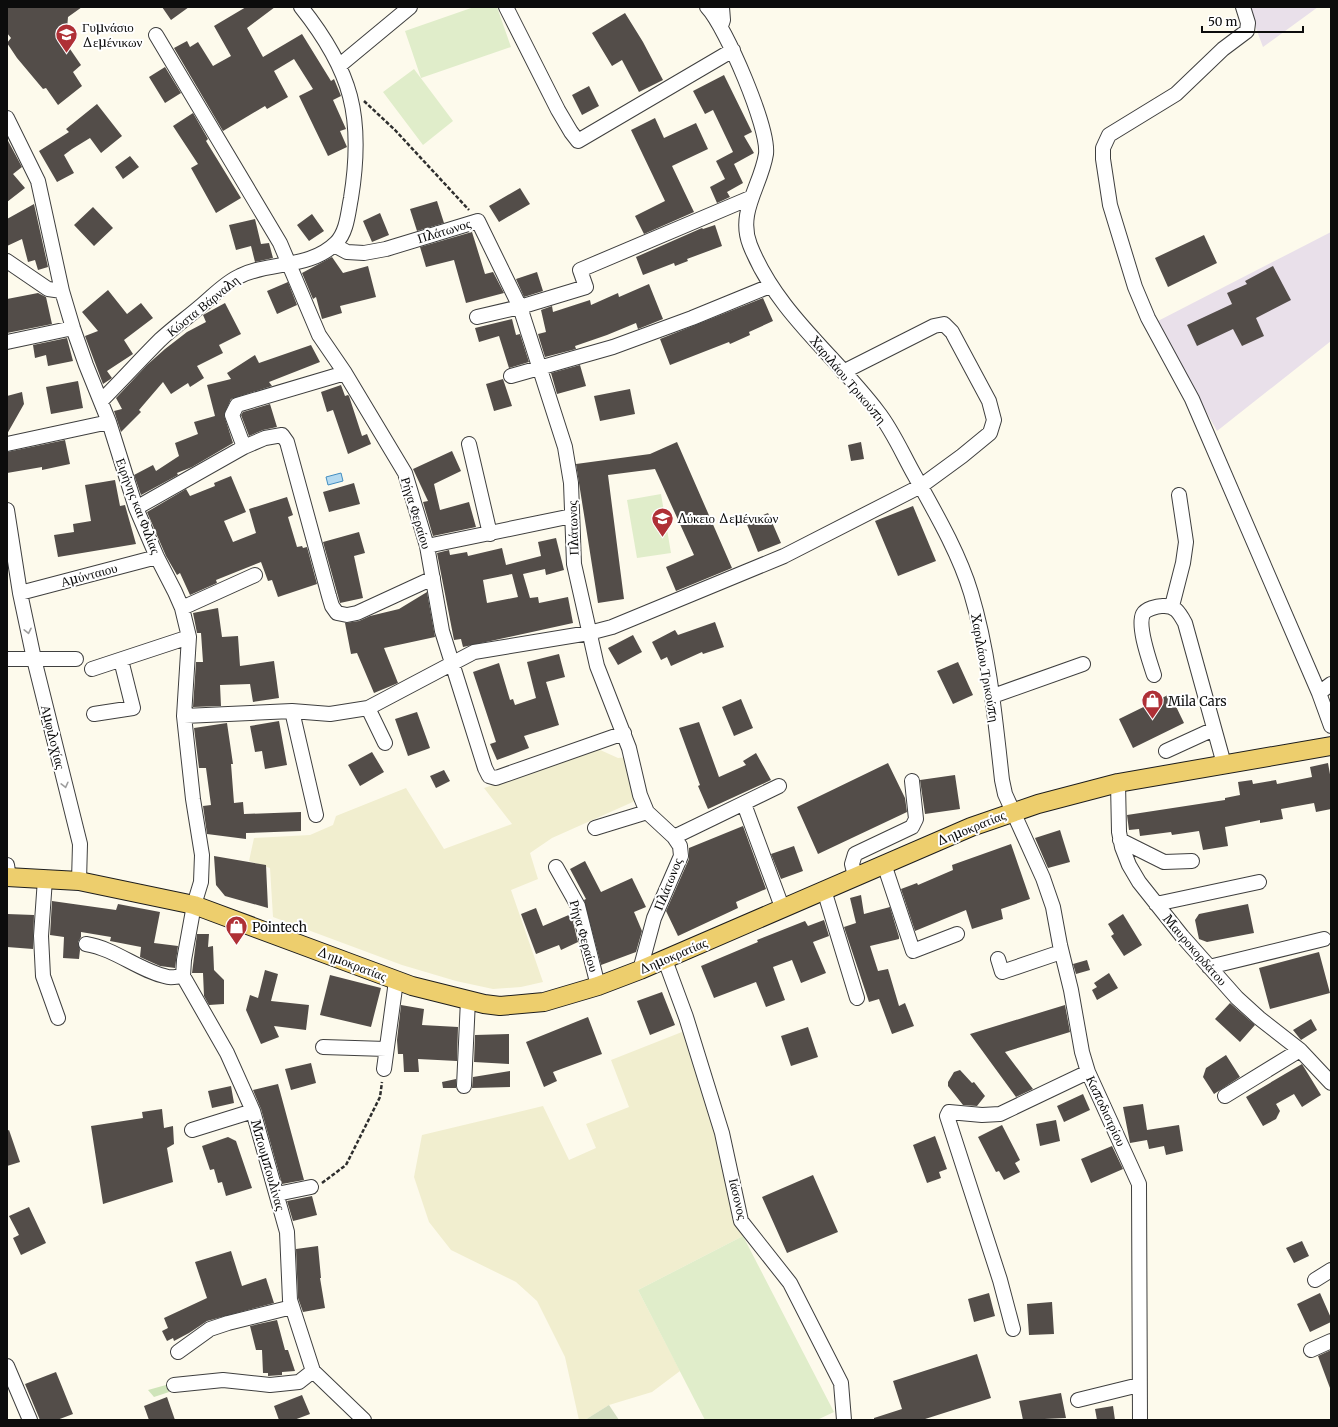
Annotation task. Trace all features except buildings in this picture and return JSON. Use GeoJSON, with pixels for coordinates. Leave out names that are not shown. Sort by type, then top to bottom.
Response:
{"type":"FeatureCollection","features":[{"type":"Feature","properties":{"kind":"main road","name":"Δημοκρατίας"},"geometry":{"type":"LineString","coordinates":[[8,873],[45,879],[79,881],[194,905],[396,981],[468,1000],[500,1006],[515,1006],[544,1002],[598,986],[640,970],[971,826],[1014,812],[1062,797],[1118,783],[1331,746]]}},
{"type":"Feature","properties":{"kind":"street","name":"Κώστα Βάρναλη"},"geometry":{"type":"LineString","coordinates":[[101,401],[160,341],[231,281],[247,273],[290,264],[320,255],[341,238],[345,228],[353,185],[355,128],[350,90],[340,65],[325,38],[301,7]]}},
{"type":"Feature","properties":{"kind":"street"},"geometry":{"type":"LineString","coordinates":[[340,65],[410,7]]}},
{"type":"Feature","properties":{"kind":"street"},"geometry":{"type":"LineString","coordinates":[[506,7],[558,110],[578,141],[733,50]]}},
{"type":"Feature","properties":{"kind":"street","name":"Χαριλάου Τρικούπη"},"geometry":{"type":"LineString","coordinates":[[707,7],[721,26],[733,50],[762,127],[766,144],[763,168],[750,198],[746,219],[746,232],[754,254],[770,286],[785,307],[880,414],[921,486],[958,561],[970,592],[993,696],[1002,780],[1005,794],[1014,812]]}},
{"type":"Feature","properties":{"kind":"street"},"geometry":{"type":"LineString","coordinates":[[721,26],[723,20],[722,7]]}},
{"type":"Feature","properties":{"kind":"street"},"geometry":{"type":"LineString","coordinates":[[1243,7],[1248,23],[1247,30],[1223,48],[1176,94],[1109,135],[1103,148],[1104,159],[1110,205],[1135,287],[1148,318],[1192,399],[1319,693],[1331,726]]}},
{"type":"Feature","properties":{"kind":"street","name":"Ρήγα Φεραίου"},"geometry":{"type":"LineString","coordinates":[[156,34],[266,220],[290,264],[319,335],[345,372],[405,473],[427,546],[442,631],[485,768],[489,776],[496,778],[624,733]]}},
{"type":"Feature","properties":{"kind":"street","name":"Ειρήνης και Φιλίας"},"geometry":{"type":"LineString","coordinates":[[7,118],[38,181],[62,291],[73,328],[109,422],[136,508],[157,557],[182,608],[189,637],[184,716],[193,799],[202,855],[201,882],[194,905]]}},
{"type":"Feature","properties":{"kind":"street"},"geometry":{"type":"LineString","coordinates":[[477,317],[520,307],[586,287],[580,270],[750,198]]}},
{"type":"Feature","properties":{"kind":"street","name":"Πλάτωνος"},"geometry":{"type":"LineString","coordinates":[[334,245],[348,252],[364,253],[386,249],[478,221],[520,307],[569,466],[574,564],[601,680],[624,733],[640,795],[647,812],[674,837],[680,846],[681,856],[654,918],[640,970]]}},
{"type":"Feature","properties":{"kind":"street"},"geometry":{"type":"LineString","coordinates":[[7,261],[48,289],[62,291]]}},
{"type":"Feature","properties":{"kind":"street"},"geometry":{"type":"LineString","coordinates":[[511,376],[613,347],[692,318],[770,286]]}},
{"type":"Feature","properties":{"kind":"street"},"geometry":{"type":"LineString","coordinates":[[184,716],[292,711],[330,714],[368,708],[452,662],[474,652],[589,633],[612,627],[751,570],[921,486],[990,433],[994,420],[989,401],[952,332],[944,324],[939,324],[843,372]]}},
{"type":"Feature","properties":{"kind":"street"},"geometry":{"type":"LineString","coordinates":[[7,342],[73,328]]}},
{"type":"Feature","properties":{"kind":"street"},"geometry":{"type":"LineString","coordinates":[[244,447],[232,415],[237,405],[345,372]]}},
{"type":"Feature","properties":{"kind":"street"},"geometry":{"type":"LineString","coordinates":[[7,444],[109,422]]}},
{"type":"Feature","properties":{"kind":"street"},"geometry":{"type":"LineString","coordinates":[[136,508],[244,447],[265,438],[282,435],[288,442],[328,596],[337,614],[347,615],[357,613],[433,578]]}},
{"type":"Feature","properties":{"kind":"street"},"geometry":{"type":"LineString","coordinates":[[469,444],[490,534]]}},
{"type":"Feature","properties":{"kind":"street"},"geometry":{"type":"LineString","coordinates":[[1172,606],[1183,563],[1186,542],[1179,495]]}},
{"type":"Feature","properties":{"kind":"street","name":"Αμφιλοχίας"},"geometry":{"type":"LineString","coordinates":[[7,510],[12,561],[34,659],[80,844],[79,881]]}},
{"type":"Feature","properties":{"kind":"street"},"geometry":{"type":"LineString","coordinates":[[427,546],[572,516]]}},
{"type":"Feature","properties":{"kind":"street","name":"Αμύνταιου"},"geometry":{"type":"LineString","coordinates":[[20,593],[157,557]]}},
{"type":"Feature","properties":{"kind":"street"},"geometry":{"type":"LineString","coordinates":[[182,608],[255,575]]}},
{"type":"Feature","properties":{"kind":"street"},"geometry":{"type":"LineString","coordinates":[[1154,675],[1141,626],[1143,614],[1149,610],[1161,606],[1172,606],[1178,611],[1185,623],[1224,764]]}},
{"type":"Feature","properties":{"kind":"street"},"geometry":{"type":"LineString","coordinates":[[92,669],[189,637]]}},
{"type":"Feature","properties":{"kind":"street"},"geometry":{"type":"LineString","coordinates":[[7,659],[76,659]]}},
{"type":"Feature","properties":{"kind":"street"},"geometry":{"type":"LineString","coordinates":[[94,714],[133,708],[121,660]]}},
{"type":"Feature","properties":{"kind":"street"},"geometry":{"type":"LineString","coordinates":[[993,696],[1083,664]]}},
{"type":"Feature","properties":{"kind":"street"},"geometry":{"type":"LineString","coordinates":[[1319,693],[1331,684]]}},
{"type":"Feature","properties":{"kind":"street"},"geometry":{"type":"LineString","coordinates":[[368,708],[385,743]]}},
{"type":"Feature","properties":{"kind":"street"},"geometry":{"type":"LineString","coordinates":[[292,711],[316,815]]}},
{"type":"Feature","properties":{"kind":"street"},"geometry":{"type":"LineString","coordinates":[[1166,751],[1214,729]]}},
{"type":"Feature","properties":{"kind":"street"},"geometry":{"type":"LineString","coordinates":[[855,876],[852,864],[855,854],[912,827],[916,819],[912,781]]}},
{"type":"Feature","properties":{"kind":"street","name":"Μαυροκορδάτου"},"geometry":{"type":"LineString","coordinates":[[1118,783],[1120,840],[1132,872],[1156,904],[1209,967],[1248,1008],[1300,1050],[1331,1083]]}},
{"type":"Feature","properties":{"kind":"street"},"geometry":{"type":"LineString","coordinates":[[674,837],[779,786]]}},
{"type":"Feature","properties":{"kind":"street"},"geometry":{"type":"LineString","coordinates":[[744,804],[782,908]]}},
{"type":"Feature","properties":{"kind":"street"},"geometry":{"type":"LineString","coordinates":[[595,828],[647,812]]}},
{"type":"Feature","properties":{"kind":"street","name":"Καποδιστρίου"},"geometry":{"type":"LineString","coordinates":[[1014,812],[1043,878],[1053,907],[1061,952],[1071,990],[1082,1052],[1088,1072],[1139,1184],[1140,1420]]}},
{"type":"Feature","properties":{"kind":"street"},"geometry":{"type":"LineString","coordinates":[[900,833],[909,853]]}},
{"type":"Feature","properties":{"kind":"street"},"geometry":{"type":"LineString","coordinates":[[1120,840],[1164,862],[1192,861]]}},
{"type":"Feature","properties":{"kind":"street"},"geometry":{"type":"LineString","coordinates":[[884,864],[913,951],[957,934]]}},
{"type":"Feature","properties":{"kind":"street","name":"Ρήγα Φεραίου"},"geometry":{"type":"LineString","coordinates":[[556,867],[578,906],[598,986]]}},
{"type":"Feature","properties":{"kind":"street"},"geometry":{"type":"LineString","coordinates":[[45,879],[41,936],[43,976],[58,1018]]}},
{"type":"Feature","properties":{"kind":"street"},"geometry":{"type":"LineString","coordinates":[[1156,904],[1258,882]]}},
{"type":"Feature","properties":{"kind":"street"},"geometry":{"type":"LineString","coordinates":[[824,890],[857,998]]}},
{"type":"Feature","properties":{"kind":"street"},"geometry":{"type":"LineString","coordinates":[[86,944],[96,946],[150,971],[169,978],[183,976],[184,960],[194,905]]}},
{"type":"Feature","properties":{"kind":"street"},"geometry":{"type":"LineString","coordinates":[[1209,967],[1324,939]]}},
{"type":"Feature","properties":{"kind":"street"},"geometry":{"type":"LineString","coordinates":[[998,959],[1002,972],[1061,952]]}},
{"type":"Feature","properties":{"kind":"street","name":"Ιάσονος"},"geometry":{"type":"LineString","coordinates":[[665,960],[686,1017],[722,1133],[741,1221],[790,1283],[841,1384],[844,1420]]}},
{"type":"Feature","properties":{"kind":"street","name":"Μπουμπουλίνας"},"geometry":{"type":"LineString","coordinates":[[183,976],[227,1053],[253,1111],[288,1232],[290,1300],[313,1371],[362,1419]]}},
{"type":"Feature","properties":{"kind":"street"},"geometry":{"type":"LineString","coordinates":[[384,1070],[396,981]]}},
{"type":"Feature","properties":{"kind":"street"},"geometry":{"type":"LineString","coordinates":[[464,1086],[468,1000]]}},
{"type":"Feature","properties":{"kind":"street"},"geometry":{"type":"LineString","coordinates":[[323,1047],[386,1049]]}},
{"type":"Feature","properties":{"kind":"street"},"geometry":{"type":"LineString","coordinates":[[1225,1096],[1300,1050]]}},
{"type":"Feature","properties":{"kind":"street"},"geometry":{"type":"LineString","coordinates":[[1013,1329],[1000,1280],[948,1116],[949,1112],[982,1115],[1000,1114],[1088,1072]]}},
{"type":"Feature","properties":{"kind":"street"},"geometry":{"type":"LineString","coordinates":[[192,1130],[253,1111]]}},
{"type":"Feature","properties":{"kind":"street"},"geometry":{"type":"LineString","coordinates":[[277,1194],[311,1187]]}},
{"type":"Feature","properties":{"kind":"street"},"geometry":{"type":"LineString","coordinates":[[1315,1280],[1331,1270]]}},
{"type":"Feature","properties":{"kind":"street"},"geometry":{"type":"LineString","coordinates":[[178,1352],[210,1329],[292,1307]]}},
{"type":"Feature","properties":{"kind":"street"},"geometry":{"type":"LineString","coordinates":[[1311,1350],[1331,1341]]}},
{"type":"Feature","properties":{"kind":"street"},"geometry":{"type":"LineString","coordinates":[[7,1366],[30,1420]]}},
{"type":"Feature","properties":{"kind":"street"},"geometry":{"type":"LineString","coordinates":[[174,1385],[223,1380],[270,1385],[292,1383],[299,1382],[313,1371]]}},
{"type":"Feature","properties":{"kind":"street"},"geometry":{"type":"LineString","coordinates":[[1078,1400],[1139,1385]]}},
{"type":"Feature","properties":{"kind":"path"},"geometry":{"type":"LineString","coordinates":[[350,90],[379,113],[478,221]]}},
{"type":"Feature","properties":{"kind":"path"},"geometry":{"type":"LineString","coordinates":[[311,1187],[326,1182],[346,1165],[380,1097],[384,1070]]}},
{"type":"Feature","properties":{"kind":"shaded area"},"geometry":{"type":"Polygon","coordinates":[[[1248,7],[1318,7],[1263,47],[1248,7]]]}},
{"type":"Feature","properties":{"kind":"shaded area"},"geometry":{"type":"Polygon","coordinates":[[[1331,232],[1331,341],[1217,431],[1156,322],[1331,232]]]}},
{"type":"Feature","properties":{"kind":"shaded area"},"geometry":{"type":"Polygon","coordinates":[[[598,749],[618,758],[628,757],[635,801],[552,838],[530,853],[538,879],[511,890],[543,982],[521,987],[493,989],[456,981],[402,965],[273,917],[270,868],[249,861],[254,838],[310,835],[333,825],[336,816],[406,788],[444,849],[512,824],[484,788],[598,749]]]}},
{"type":"Feature","properties":{"kind":"shaded area"},"geometry":{"type":"Polygon","coordinates":[[[687,1030],[705,1088],[735,1214],[743,1236],[638,1290],[680,1371],[652,1392],[609,1405],[585,1420],[579,1420],[565,1357],[537,1301],[516,1282],[451,1250],[429,1222],[414,1177],[422,1135],[543,1106],[569,1160],[596,1148],[586,1124],[629,1107],[611,1060],[687,1030]]]}},
{"type":"Feature","properties":{"kind":"green space"},"geometry":{"type":"Polygon","coordinates":[[[474,7],[497,7],[511,47],[421,78],[405,31],[474,7]]]}},
{"type":"Feature","properties":{"kind":"green space"},"geometry":{"type":"Polygon","coordinates":[[[414,69],[453,121],[423,145],[383,92],[414,69]]]}},
{"type":"Feature","properties":{"kind":"green space"},"geometry":{"type":"Polygon","coordinates":[[[661,494],[671,553],[637,558],[627,500],[661,494]]]}},
{"type":"Feature","properties":{"kind":"green space"},"geometry":{"type":"Polygon","coordinates":[[[743,1236],[834,1412],[817,1420],[705,1420],[638,1290],[743,1236]]]}},
{"type":"Feature","properties":{"kind":"green space"},"geometry":{"type":"Polygon","coordinates":[[[166,1385],[169,1392],[154,1397],[148,1390],[166,1385]]]}},
{"type":"Feature","properties":{"kind":"green space"},"geometry":{"type":"Polygon","coordinates":[[[609,1405],[619,1420],[585,1420],[609,1405]]]}},
{"type":"Feature","properties":{"kind":"water"},"geometry":{"type":"Polygon","coordinates":[[[341,473],[343,481],[328,485],[326,477],[341,473]]]}},
{"type":"Feature","properties":{"kind":"place","name":"Γυμνάσιο Δεμένικων"},"geometry":{"type":"Point","coordinates":[67,54]}},
{"type":"Feature","properties":{"kind":"place","name":"Λύκειο Δεμένικων"},"geometry":{"type":"Point","coordinates":[662,538]}},
{"type":"Feature","properties":{"kind":"place","name":"Mila Cars"},"geometry":{"type":"Point","coordinates":[1152,720]}},
{"type":"Feature","properties":{"kind":"place","name":"Pointech"},"geometry":{"type":"Point","coordinates":[236,946]}}]}
